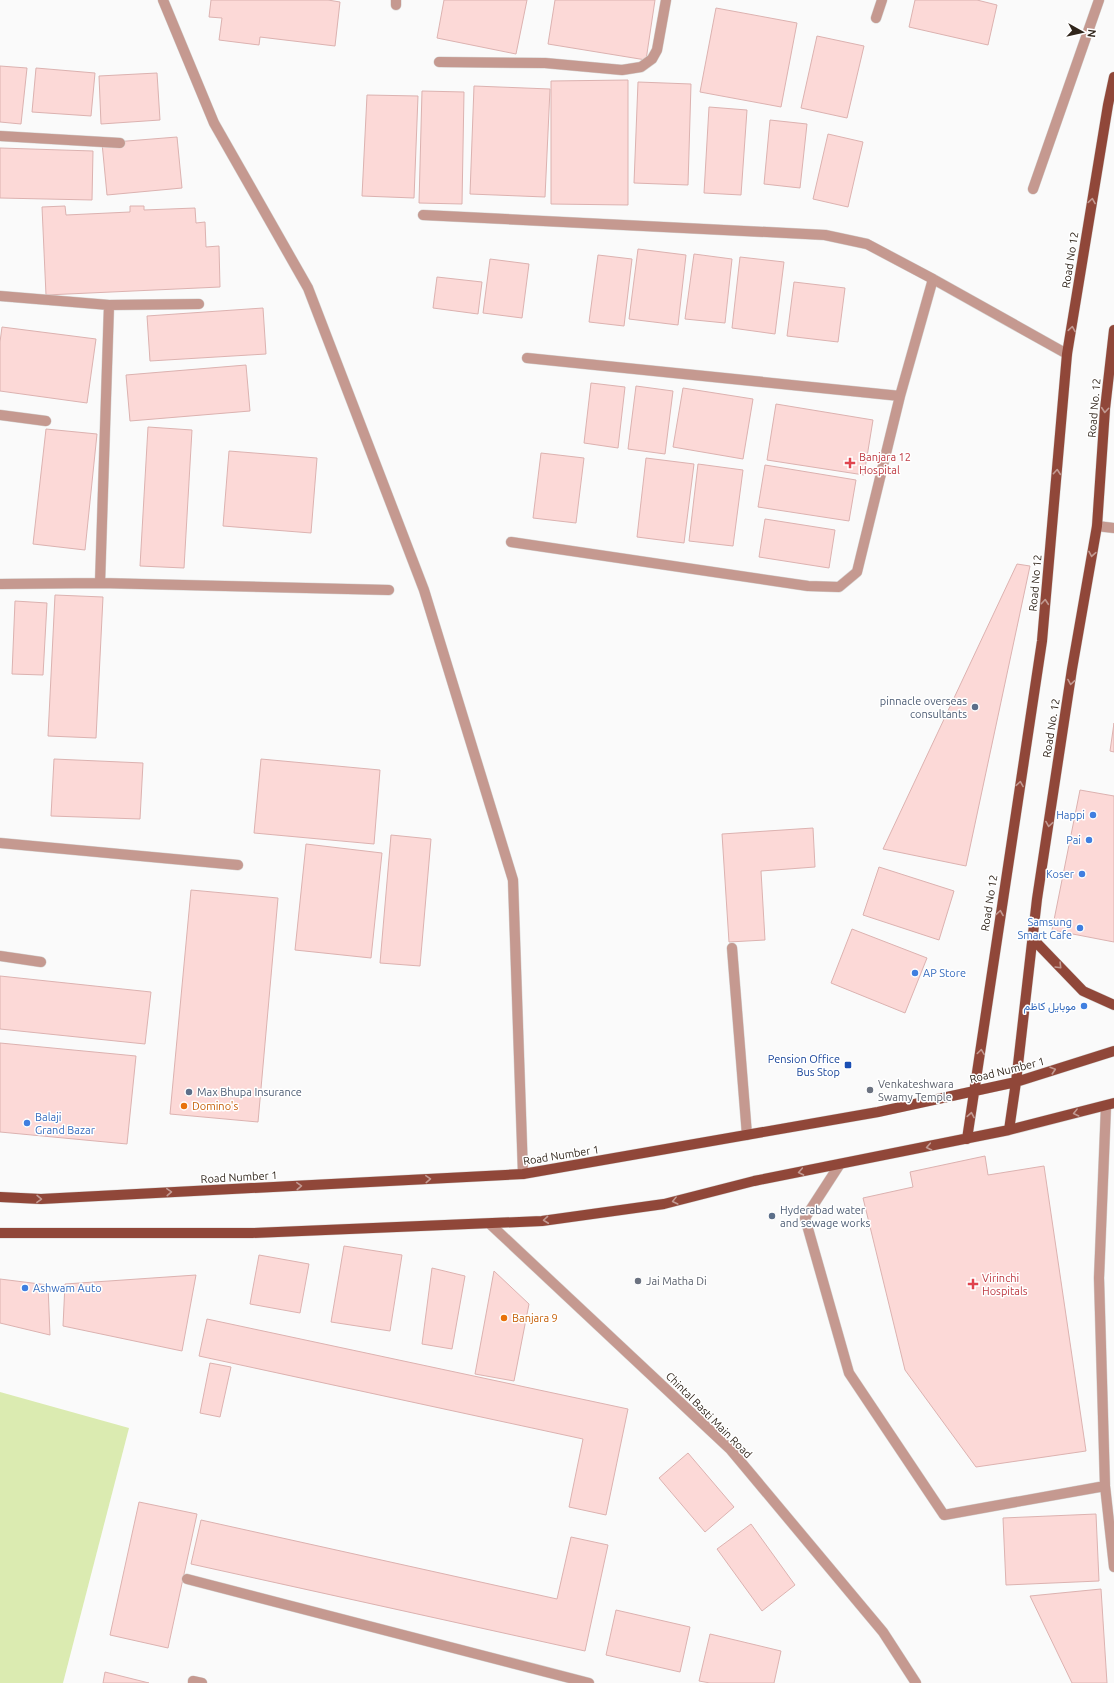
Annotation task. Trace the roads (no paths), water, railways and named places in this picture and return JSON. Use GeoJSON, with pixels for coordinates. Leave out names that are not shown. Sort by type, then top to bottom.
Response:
{"type":"FeatureCollection","features":[{"type":"Feature","properties":{"kind":"main road","name":"Road No 12"},"geometry":{"type":"LineString","coordinates":[[967,1139],[976,1090],[994,951],[1042,641],[1068,354],[1108,105],[1114,77]]}},
{"type":"Feature","properties":{"kind":"main road","name":"Road No. 12"},"geometry":{"type":"LineString","coordinates":[[1009,1130],[1016,1082],[1032,938],[1071,677],[1097,526],[1105,409],[1114,330]]}},
{"type":"Feature","properties":{"kind":"main road"},"geometry":{"type":"LineString","coordinates":[[1032,938],[1083,991],[1114,1005]]}},
{"type":"Feature","properties":{"kind":"main road","name":"Road Number 1"},"geometry":{"type":"LineString","coordinates":[[0,1197],[41,1199],[523,1174],[878,1112],[1016,1082],[1114,1051]]}},
{"type":"Feature","properties":{"kind":"main road"},"geometry":{"type":"LineString","coordinates":[[0,1233],[252,1233],[542,1221],[664,1204],[754,1181],[967,1139],[1110,1105]]}},
{"type":"Feature","properties":{"kind":"street"},"geometry":{"type":"LineString","coordinates":[[164,0],[214,123],[308,288],[429,605],[513,880],[523,1174]]}},
{"type":"Feature","properties":{"kind":"street"},"geometry":{"type":"LineString","coordinates":[[439,62],[545,64],[622,70],[641,67],[652,60],[657,50],[666,0]]}},
{"type":"Feature","properties":{"kind":"street"},"geometry":{"type":"LineString","coordinates":[[876,18],[882,0]]}},
{"type":"Feature","properties":{"kind":"street"},"geometry":{"type":"LineString","coordinates":[[1033,189],[1099,0]]}},
{"type":"Feature","properties":{"kind":"street"},"geometry":{"type":"LineString","coordinates":[[0,136],[120,142]]}},
{"type":"Feature","properties":{"kind":"street"},"geometry":{"type":"LineString","coordinates":[[423,215],[825,235],[867,244],[934,279],[1068,354]]}},
{"type":"Feature","properties":{"kind":"street"},"geometry":{"type":"LineString","coordinates":[[511,542],[808,586],[839,587],[857,572],[900,396],[934,279]]}},
{"type":"Feature","properties":{"kind":"street"},"geometry":{"type":"LineString","coordinates":[[0,296],[109,305],[198,304]]}},
{"type":"Feature","properties":{"kind":"street"},"geometry":{"type":"LineString","coordinates":[[100,583],[109,305]]}},
{"type":"Feature","properties":{"kind":"street"},"geometry":{"type":"LineString","coordinates":[[527,358],[900,396]]}},
{"type":"Feature","properties":{"kind":"street"},"geometry":{"type":"LineString","coordinates":[[0,415],[46,421]]}},
{"type":"Feature","properties":{"kind":"street"},"geometry":{"type":"LineString","coordinates":[[1097,526],[1114,528]]}},
{"type":"Feature","properties":{"kind":"street"},"geometry":{"type":"LineString","coordinates":[[0,584],[100,583],[389,590]]}},
{"type":"Feature","properties":{"kind":"street"},"geometry":{"type":"LineString","coordinates":[[0,843],[238,865]]}},
{"type":"Feature","properties":{"kind":"street"},"geometry":{"type":"LineString","coordinates":[[732,948],[747,1135]]}},
{"type":"Feature","properties":{"kind":"street"},"geometry":{"type":"LineString","coordinates":[[0,956],[41,962]]}},
{"type":"Feature","properties":{"kind":"street"},"geometry":{"type":"LineString","coordinates":[[1110,1105],[1099,1278],[1105,1486],[1114,1567]]}},
{"type":"Feature","properties":{"kind":"street"},"geometry":{"type":"LineString","coordinates":[[840,1164],[805,1218],[849,1373],[944,1515],[1105,1486]]}},
{"type":"Feature","properties":{"kind":"street","name":"Chintal Basti Main Road"},"geometry":{"type":"LineString","coordinates":[[490,1224],[730,1449],[883,1632],[916,1683]]}},
{"type":"Feature","properties":{"kind":"street"},"geometry":{"type":"LineString","coordinates":[[187,1579],[589,1683]]}},
{"type":"Feature","properties":{"kind":"street"},"geometry":{"type":"LineString","coordinates":[[193,1683],[193,1681],[202,1683]]}},
{"type":"Feature","properties":{"kind":"place","name":"Banjara 12 Hospital"},"geometry":{"type":"Point","coordinates":[850,463]}},
{"type":"Feature","properties":{"kind":"place","name":"pinnacle overseas consultants"},"geometry":{"type":"Point","coordinates":[975,707]}},
{"type":"Feature","properties":{"kind":"place","name":"Happi"},"geometry":{"type":"Point","coordinates":[1093,815]}},
{"type":"Feature","properties":{"kind":"place","name":"Pai"},"geometry":{"type":"Point","coordinates":[1089,840]}},
{"type":"Feature","properties":{"kind":"place","name":"Koser"},"geometry":{"type":"Point","coordinates":[1082,874]}},
{"type":"Feature","properties":{"kind":"place","name":"Samsung Smart Cafe"},"geometry":{"type":"Point","coordinates":[1080,928]}},
{"type":"Feature","properties":{"kind":"place","name":"AP Store"},"geometry":{"type":"Point","coordinates":[915,973]}},
{"type":"Feature","properties":{"kind":"place","name":"موبايل كاظم"},"geometry":{"type":"Point","coordinates":[1084,1006]}},
{"type":"Feature","properties":{"kind":"place","name":"Pension Office Bus Stop"},"geometry":{"type":"Point","coordinates":[848,1065]}},
{"type":"Feature","properties":{"kind":"place","name":"Venkateshwara Swamy Temple"},"geometry":{"type":"Point","coordinates":[870,1090]}},
{"type":"Feature","properties":{"kind":"place","name":"Max Bhupa Insurance"},"geometry":{"type":"Point","coordinates":[189,1092]}},
{"type":"Feature","properties":{"kind":"place","name":"Domino's"},"geometry":{"type":"Point","coordinates":[184,1106]}},
{"type":"Feature","properties":{"kind":"place","name":"Balaji Grand Bazar"},"geometry":{"type":"Point","coordinates":[27,1123]}},
{"type":"Feature","properties":{"kind":"place","name":"Hyderabad water and sewage works"},"geometry":{"type":"Point","coordinates":[772,1216]}},
{"type":"Feature","properties":{"kind":"place","name":"Jai Matha Di"},"geometry":{"type":"Point","coordinates":[638,1281]}},
{"type":"Feature","properties":{"kind":"place","name":"Virinchi Hospitals"},"geometry":{"type":"Point","coordinates":[973,1284]}},
{"type":"Feature","properties":{"kind":"place","name":"Ashwam Auto"},"geometry":{"type":"Point","coordinates":[25,1288]}},
{"type":"Feature","properties":{"kind":"place","name":"Banjara 9"},"geometry":{"type":"Point","coordinates":[504,1318]}}]}
